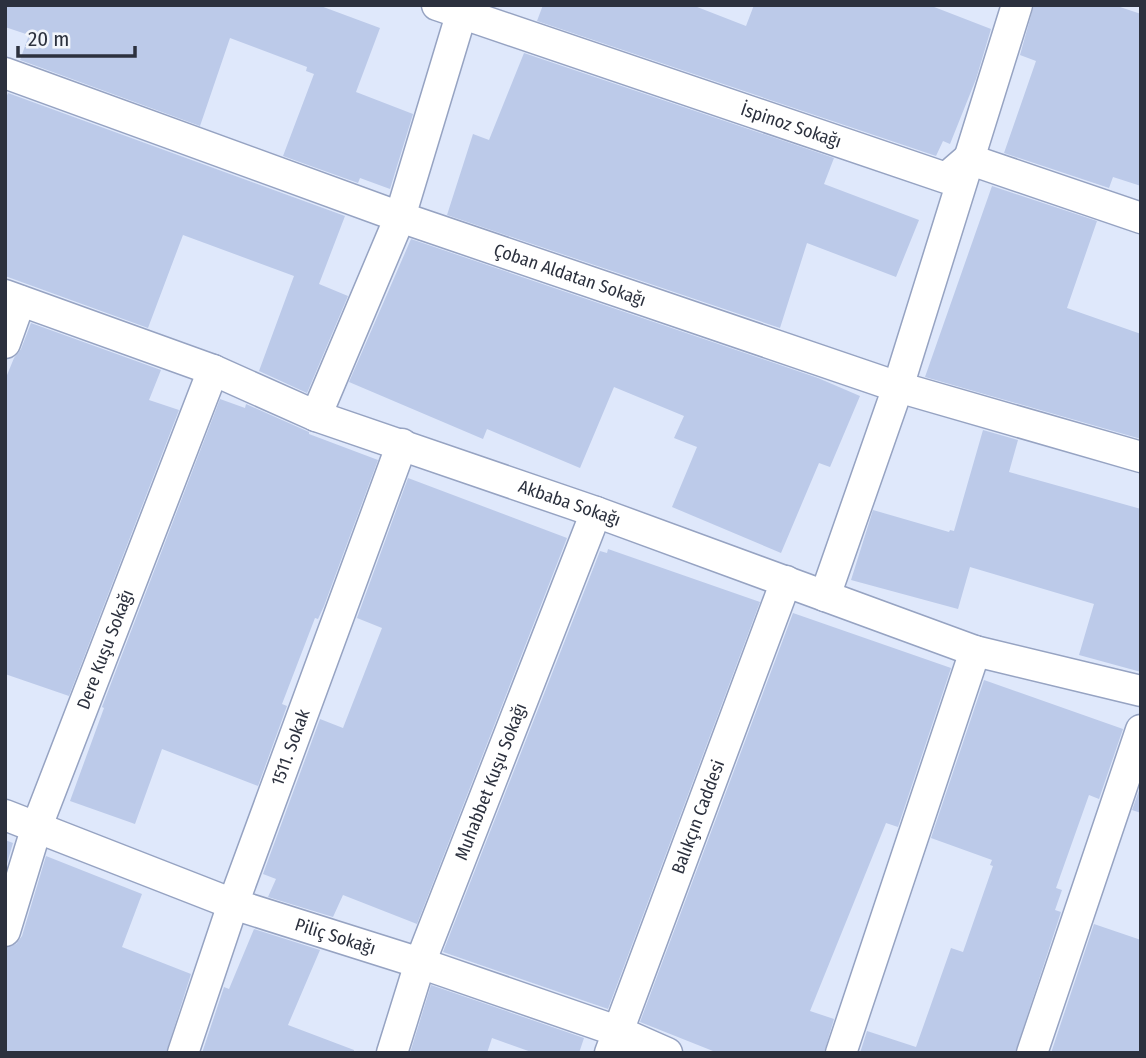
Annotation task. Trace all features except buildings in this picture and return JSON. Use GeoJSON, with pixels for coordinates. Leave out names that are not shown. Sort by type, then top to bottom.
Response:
{"type":"FeatureCollection","features":[{"type":"Feature","properties":{"kind":"street"},"geometry":{"type":"LineString","coordinates":[[825,596],[898,387],[1017,5]]}},
{"type":"Feature","properties":{"kind":"street"},"geometry":{"type":"LineString","coordinates":[[316,416],[400,217],[454,8]]}},
{"type":"Feature","properties":{"kind":"street","name":"İspinoz Sokağı"},"geometry":{"type":"LineString","coordinates":[[454,8],[946,178],[968,159]]}},
{"type":"Feature","properties":{"kind":"street","name":"Çoban Aldatan Sokağı"},"geometry":{"type":"LineString","coordinates":[[5,73],[400,217],[898,387],[1141,457]]}},
{"type":"Feature","properties":{"kind":"street"},"geometry":{"type":"LineString","coordinates":[[968,159],[1141,218]]}},
{"type":"Feature","properties":{"kind":"street"},"geometry":{"type":"LineString","coordinates":[[5,343],[13,298]]}},
{"type":"Feature","properties":{"kind":"street","name":"Akbaba Sokağı"},"geometry":{"type":"LineString","coordinates":[[13,298],[213,370],[316,416],[596,512],[975,650],[1141,691]]}},
{"type":"Feature","properties":{"kind":"street","name":"Dere Kuşu Sokağı"},"geometry":{"type":"LineString","coordinates":[[5,931],[37,826],[213,370]]}},
{"type":"Feature","properties":{"kind":"street","name":"1511. Sokak"},"geometry":{"type":"LineString","coordinates":[[183,1053],[233,904],[402,444]]}},
{"type":"Feature","properties":{"kind":"street","name":"Muhabbet Kuşu Sokağı"},"geometry":{"type":"LineString","coordinates":[[392,1053],[420,963],[596,512]]}},
{"type":"Feature","properties":{"kind":"street","name":"Balıkçın Caddesi"},"geometry":{"type":"LineString","coordinates":[[613,1042],[786,581]]}},
{"type":"Feature","properties":{"kind":"street"},"geometry":{"type":"LineString","coordinates":[[841,1053],[975,650]]}},
{"type":"Feature","properties":{"kind":"street"},"geometry":{"type":"LineString","coordinates":[[1032,1053],[1141,730]]}},
{"type":"Feature","properties":{"kind":"street","name":"Piliç Sokağı"},"geometry":{"type":"LineString","coordinates":[[5,815],[233,904],[420,963],[613,1042],[667,1053]]}}]}
